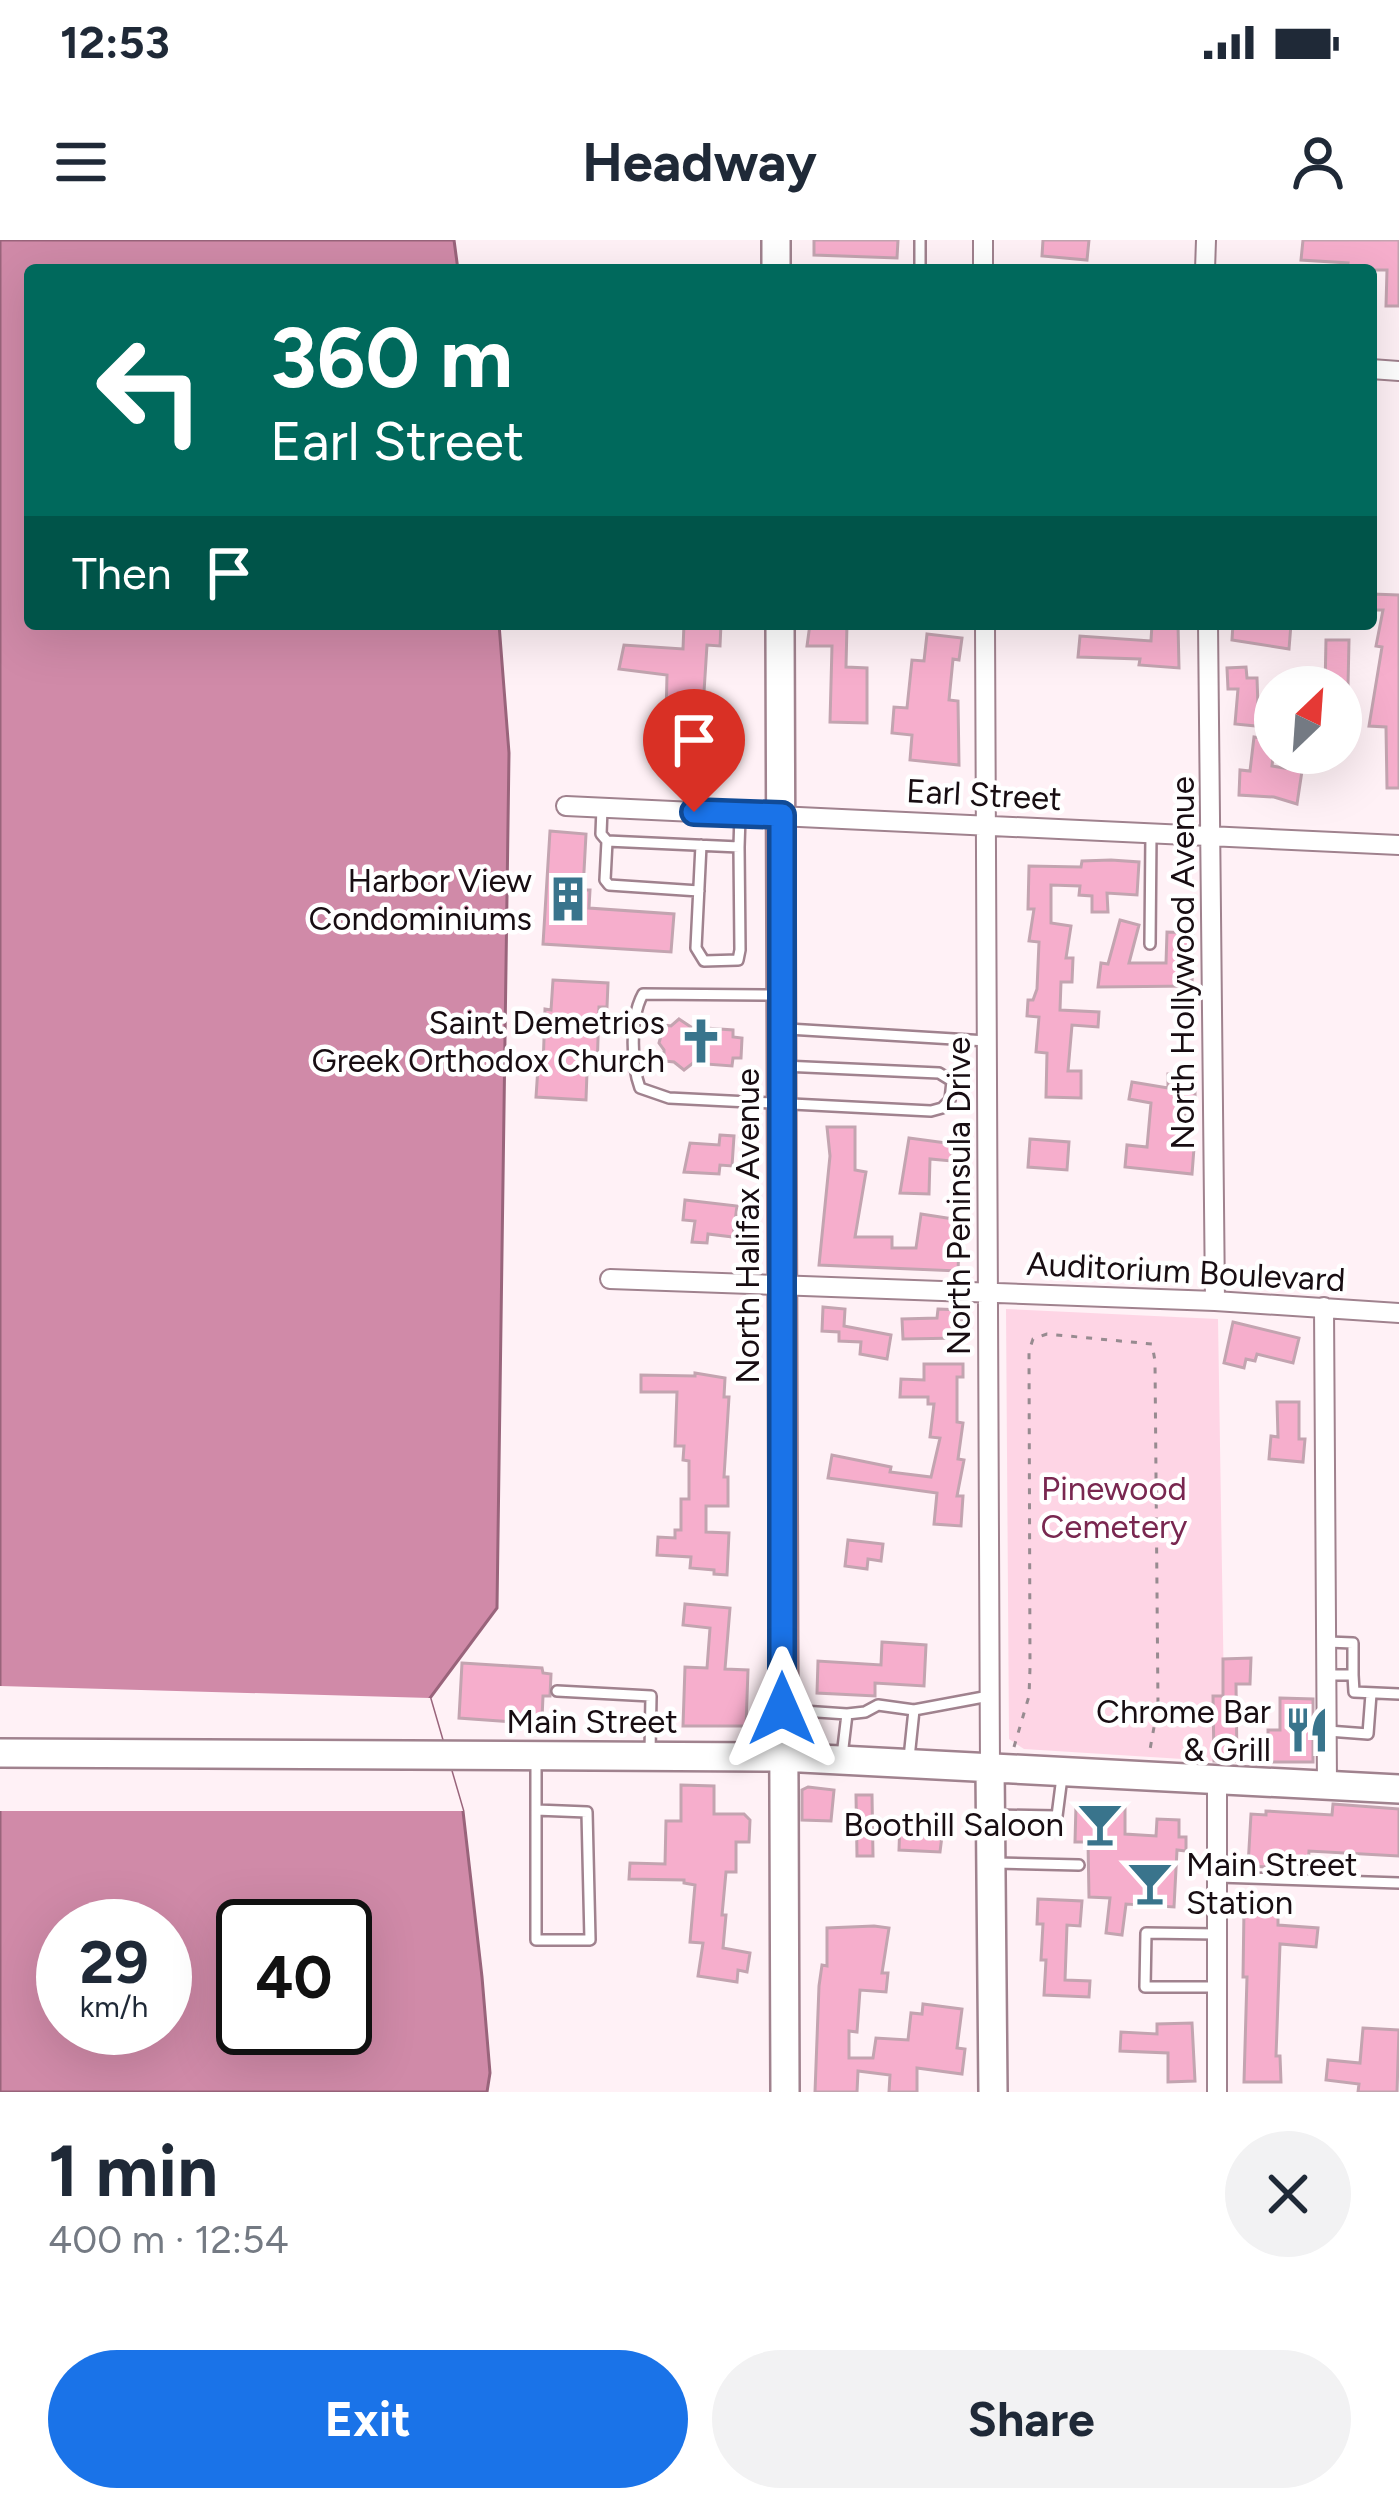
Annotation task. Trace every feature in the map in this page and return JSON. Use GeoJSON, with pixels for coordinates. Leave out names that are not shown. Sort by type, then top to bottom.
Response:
{"type":"FeatureCollection","features":[{"type":"Feature","properties":{"kind":"street","name":"North Halifax Avenue"},"geometry":{"type":"LineString","coordinates":[[780,630],[785,2092]]}},
{"type":"Feature","properties":{"kind":"street","name":"North Peninsula Drive"},"geometry":{"type":"LineString","coordinates":[[985,630],[990,1768]]}},
{"type":"Feature","properties":{"kind":"street","name":"North Hollywood Avenue"},"geometry":{"type":"LineString","coordinates":[[1208,630],[1215,1301]]}},
{"type":"Feature","properties":{"kind":"street","name":"Earl Street"},"geometry":{"type":"LineString","coordinates":[[566,806],[1399,844]]}},
{"type":"Feature","properties":{"kind":"street","name":"Auditorium Boulevard"},"geometry":{"type":"LineString","coordinates":[[610,1279],[1215,1301],[1399,1313]]}},
{"type":"Feature","properties":{"kind":"street"},"geometry":{"type":"LineString","coordinates":[[1324,1307],[1327,1785]]}},
{"type":"Feature","properties":{"kind":"street","name":"Main Street"},"geometry":{"type":"LineString","coordinates":[[0,1753],[782,1757],[1399,1789]]}},
{"type":"Feature","properties":{"kind":"street"},"geometry":{"type":"LineString","coordinates":[[990,1768],[993,2092]]}},
{"type":"Feature","properties":{"kind":"street"},"geometry":{"type":"LineString","coordinates":[[1217,1779],[1217,2092]]}},
{"type":"Feature","properties":{"kind":"lane"},"geometry":{"type":"LineString","coordinates":[[602,808],[609,885],[699,891]]}},
{"type":"Feature","properties":{"kind":"lane"},"geometry":{"type":"LineString","coordinates":[[701,845],[698,955],[704,961],[739,961],[740,813]]}},
{"type":"Feature","properties":{"kind":"lane"},"geometry":{"type":"LineString","coordinates":[[1150,944],[1151,832]]}},
{"type":"Feature","properties":{"kind":"lane"},"geometry":{"type":"LineString","coordinates":[[607,841],[739,847]]}},
{"type":"Feature","properties":{"kind":"lane"},"geometry":{"type":"LineString","coordinates":[[783,995],[643,994],[637,1006],[635,1074],[640,1088],[668,1098],[931,1111],[942,1108],[953,1091],[952,1081],[939,1073],[783,1066]]}},
{"type":"Feature","properties":{"kind":"lane"},"geometry":{"type":"LineString","coordinates":[[783,1029],[987,1041]]}},
{"type":"Feature","properties":{"kind":"lane"},"geometry":{"type":"LineString","coordinates":[[1328,1642],[1354,1643],[1354,1692],[1399,1694]]}},
{"type":"Feature","properties":{"kind":"lane"},"geometry":{"type":"LineString","coordinates":[[1328,1675],[1353,1676]]}},
{"type":"Feature","properties":{"kind":"lane"},"geometry":{"type":"LineString","coordinates":[[557,1691],[651,1696],[650,1757]]}},
{"type":"Feature","properties":{"kind":"lane"},"geometry":{"type":"LineString","coordinates":[[1328,1731],[1369,1735],[1371,1694]]}},
{"type":"Feature","properties":{"kind":"lane"},"geometry":{"type":"LineString","coordinates":[[782,1709],[847,1714],[878,1705],[914,1709],[990,1695]]}},
{"type":"Feature","properties":{"kind":"lane"},"geometry":{"type":"LineString","coordinates":[[908,1763],[914,1709]]}},
{"type":"Feature","properties":{"kind":"lane"},"geometry":{"type":"LineString","coordinates":[[842,1760],[847,1714]]}},
{"type":"Feature","properties":{"kind":"lane"},"geometry":{"type":"LineString","coordinates":[[536,1757],[536,1810],[536,1940],[590,1940],[587,1812],[536,1810]]}},
{"type":"Feature","properties":{"kind":"lane"},"geometry":{"type":"LineString","coordinates":[[991,1815],[1057,1816],[1062,1772]]}},
{"type":"Feature","properties":{"kind":"lane"},"geometry":{"type":"LineString","coordinates":[[991,1863],[1079,1865]]}},
{"type":"Feature","properties":{"kind":"lane"},"geometry":{"type":"LineString","coordinates":[[1217,1877],[1399,1883]]}},
{"type":"Feature","properties":{"kind":"lane"},"geometry":{"type":"LineString","coordinates":[[1217,1934],[1146,1933],[1145,1987],[1217,1987]]}},
{"type":"Feature","properties":{"kind":"path"},"geometry":{"type":"LineString","coordinates":[[990,1768],[1012,1751],[1029,1696],[1029,1352],[1033,1339],[1047,1334],[1152,1344],[1158,1705],[1148,1776]]}},
{"type":"Feature","properties":{"kind":"green space","name":"Pinewood Cemetery"},"geometry":{"type":"Polygon","coordinates":[[[1006,1309],[1218,1319],[1224,1696],[1213,1697],[1214,1761],[1024,1749],[1009,1739],[1006,1309]]]}},
{"type":"Feature","properties":{"kind":"shaded area"},"geometry":{"type":"Polygon","coordinates":[[[0,240],[454,240],[457,264],[24,264],[24,630],[499,630],[509,753],[497,1608],[430,1698],[463,1811],[490,2073],[487,2092],[0,2092],[0,240]]]}},
{"type":"Feature","properties":{"kind":"pier"},"geometry":{"type":"Polygon","coordinates":[[[0,1686],[430,1698],[463,1811],[0,1811],[0,1686]]]}},
{"type":"Feature","properties":{"kind":"building"},"geometry":{"type":"Polygon","coordinates":[[[814,240],[898,240],[897,258],[814,255],[814,240]]]}},
{"type":"Feature","properties":{"kind":"building"},"geometry":{"type":"Polygon","coordinates":[[[1043,240],[1089,240],[1087,260],[1042,256],[1043,240]]]}},
{"type":"Feature","properties":{"kind":"building"},"geometry":{"type":"Polygon","coordinates":[[[1303,240],[1399,240],[1399,306],[1386,306],[1387,270],[1377,270],[1377,264],[1301,260],[1303,240]]]}},
{"type":"Feature","properties":{"kind":"building"},"geometry":{"type":"Polygon","coordinates":[[[1377,594],[1399,595],[1399,788],[1387,788],[1386,727],[1369,726],[1383,610],[1377,610],[1377,594]]]}},
{"type":"Feature","properties":{"kind":"building"},"geometry":{"type":"Polygon","coordinates":[[[684,630],[721,630],[720,646],[707,645],[704,692],[707,701],[716,701],[715,719],[666,718],[667,675],[619,669],[624,645],[683,649],[684,630]]]}},
{"type":"Feature","properties":{"kind":"building"},"geometry":{"type":"Polygon","coordinates":[[[809,630],[847,630],[846,667],[867,668],[867,723],[830,722],[832,646],[807,646],[809,630]]]}},
{"type":"Feature","properties":{"kind":"building"},"geometry":{"type":"Polygon","coordinates":[[[1152,630],[1178,630],[1179,668],[1139,665],[1140,659],[1078,657],[1080,636],[1151,641],[1152,630]]]}},
{"type":"Feature","properties":{"kind":"building"},"geometry":{"type":"Polygon","coordinates":[[[1233,630],[1291,630],[1289,649],[1232,640],[1233,630]]]}},
{"type":"Feature","properties":{"kind":"building"},"geometry":{"type":"Polygon","coordinates":[[[927,634],[962,638],[959,660],[953,659],[949,700],[958,701],[959,765],[910,760],[912,735],[892,733],[894,707],[907,708],[912,660],[924,661],[927,634]]]}},
{"type":"Feature","properties":{"kind":"building"},"geometry":{"type":"Polygon","coordinates":[[[1326,640],[1349,640],[1348,666],[1325,666],[1326,640]]]}},
{"type":"Feature","properties":{"kind":"building"},"geometry":{"type":"Polygon","coordinates":[[[1246,667],[1247,678],[1254,678],[1254,726],[1235,724],[1238,689],[1228,689],[1227,668],[1246,667]]]}},
{"type":"Feature","properties":{"kind":"building"},"geometry":{"type":"Polygon","coordinates":[[[1254,737],[1254,774],[1302,774],[1297,804],[1239,795],[1240,770],[1250,771],[1254,737]]]}},
{"type":"Feature","properties":{"kind":"building"},"geometry":{"type":"Polygon","coordinates":[[[678,747],[723,753],[723,773],[677,772],[678,747]]]}},
{"type":"Feature","properties":{"kind":"building","name":"Harbor View Condominiums"},"geometry":{"type":"Polygon","coordinates":[[[550,831],[586,834],[583,890],[590,890],[589,908],[674,914],[671,952],[543,944],[550,831]]]}},
{"type":"Feature","properties":{"kind":"building"},"geometry":{"type":"Polygon","coordinates":[[[1082,861],[1139,862],[1137,895],[1107,893],[1108,912],[1092,912],[1092,896],[1079,895],[1080,886],[1051,885],[1051,923],[1071,926],[1066,958],[1073,958],[1072,982],[1061,982],[1060,1010],[1099,1012],[1098,1027],[1072,1025],[1068,1071],[1081,1071],[1081,1098],[1046,1097],[1047,1053],[1036,1052],[1039,1017],[1027,1016],[1028,1000],[1033,1000],[1037,989],[1039,942],[1029,941],[1034,909],[1028,909],[1029,866],[1081,867],[1082,861]]]}},
{"type":"Feature","properties":{"kind":"building"},"geometry":{"type":"Polygon","coordinates":[[[1120,920],[1139,925],[1129,963],[1166,963],[1167,932],[1193,933],[1192,986],[1098,987],[1101,963],[1108,964],[1120,920]]]}},
{"type":"Feature","properties":{"kind":"building"},"geometry":{"type":"Polygon","coordinates":[[[553,980],[608,983],[607,1007],[599,1007],[597,1072],[587,1072],[586,1100],[536,1097],[538,1067],[543,1068],[545,1009],[551,1010],[553,980]]]}},
{"type":"Feature","properties":{"kind":"building","name":"Saint Demetrios Greek Orthodox Church"},"geometry":{"type":"Polygon","coordinates":[[[679,1019],[691,1027],[733,1030],[733,1037],[742,1038],[741,1058],[733,1058],[732,1066],[693,1063],[684,1070],[664,1061],[659,1043],[664,1025],[679,1019]]]}},
{"type":"Feature","properties":{"kind":"building"},"geometry":{"type":"Polygon","coordinates":[[[1168,1074],[1195,1074],[1195,1099],[1186,1099],[1182,1147],[1194,1148],[1192,1174],[1125,1167],[1127,1145],[1147,1147],[1151,1103],[1129,1099],[1132,1082],[1168,1088],[1168,1074]]]}},
{"type":"Feature","properties":{"kind":"building"},"geometry":{"type":"Polygon","coordinates":[[[827,1127],[855,1127],[855,1170],[866,1172],[855,1237],[892,1237],[892,1248],[916,1248],[921,1214],[960,1220],[958,1271],[819,1265],[830,1156],[827,1127]]]}},
{"type":"Feature","properties":{"kind":"building"},"geometry":{"type":"Polygon","coordinates":[[[720,1135],[734,1136],[732,1166],[720,1165],[719,1174],[684,1172],[690,1143],[719,1145],[720,1135]]]}},
{"type":"Feature","properties":{"kind":"building"},"geometry":{"type":"Polygon","coordinates":[[[909,1138],[954,1144],[951,1161],[930,1159],[929,1194],[900,1193],[909,1138]]]}},
{"type":"Feature","properties":{"kind":"building"},"geometry":{"type":"Polygon","coordinates":[[[1030,1139],[1069,1142],[1067,1170],[1028,1167],[1030,1139]]]}},
{"type":"Feature","properties":{"kind":"building"},"geometry":{"type":"Polygon","coordinates":[[[685,1200],[737,1206],[733,1237],[708,1234],[707,1243],[692,1242],[695,1221],[683,1220],[685,1200]]]}},
{"type":"Feature","properties":{"kind":"building"},"geometry":{"type":"Polygon","coordinates":[[[823,1307],[845,1309],[844,1326],[891,1335],[887,1359],[860,1354],[861,1342],[839,1341],[839,1332],[822,1331],[823,1307]]]}},
{"type":"Feature","properties":{"kind":"building"},"geometry":{"type":"Polygon","coordinates":[[[938,1309],[962,1310],[961,1338],[903,1339],[902,1319],[937,1318],[938,1309]]]}},
{"type":"Feature","properties":{"kind":"building"},"geometry":{"type":"Polygon","coordinates":[[[1233,1322],[1299,1338],[1293,1363],[1257,1354],[1255,1361],[1246,1359],[1244,1368],[1224,1363],[1233,1322]]]}},
{"type":"Feature","properties":{"kind":"building"},"geometry":{"type":"Polygon","coordinates":[[[924,1364],[963,1364],[963,1377],[957,1377],[957,1422],[963,1423],[958,1459],[964,1460],[957,1496],[963,1496],[961,1526],[934,1524],[937,1493],[828,1478],[832,1455],[891,1467],[890,1472],[931,1477],[940,1438],[930,1437],[934,1404],[928,1404],[928,1397],[900,1397],[901,1379],[924,1380],[924,1364]]]}},
{"type":"Feature","properties":{"kind":"building"},"geometry":{"type":"Polygon","coordinates":[[[695,1373],[725,1378],[724,1397],[729,1397],[724,1477],[728,1477],[728,1506],[706,1506],[706,1532],[729,1533],[727,1575],[690,1568],[691,1557],[657,1555],[658,1537],[675,1538],[675,1530],[681,1530],[681,1499],[689,1499],[689,1461],[683,1460],[684,1446],[675,1446],[677,1392],[641,1392],[641,1375],[695,1373]]]}},
{"type":"Feature","properties":{"kind":"building"},"geometry":{"type":"Polygon","coordinates":[[[1277,1402],[1299,1402],[1303,1462],[1269,1459],[1271,1436],[1278,1437],[1277,1402]]]}},
{"type":"Feature","properties":{"kind":"building"},"geometry":{"type":"Polygon","coordinates":[[[848,1540],[883,1544],[881,1561],[868,1559],[867,1569],[845,1566],[848,1540]]]}},
{"type":"Feature","properties":{"kind":"building"},"geometry":{"type":"Polygon","coordinates":[[[685,1604],[730,1608],[725,1669],[748,1670],[746,1726],[683,1726],[685,1667],[707,1668],[710,1628],[683,1625],[685,1604]]]}},
{"type":"Feature","properties":{"kind":"building"},"geometry":{"type":"Polygon","coordinates":[[[882,1642],[926,1645],[924,1686],[875,1683],[875,1696],[817,1693],[818,1661],[881,1665],[882,1642]]]}},
{"type":"Feature","properties":{"kind":"building"},"geometry":{"type":"Polygon","coordinates":[[[1251,1658],[1250,1684],[1236,1684],[1237,1761],[1214,1761],[1213,1696],[1223,1696],[1223,1659],[1251,1658]]]}},
{"type":"Feature","properties":{"kind":"building"},"geometry":{"type":"Polygon","coordinates":[[[462,1663],[542,1668],[543,1673],[551,1674],[542,1719],[459,1718],[462,1663]]]}},
{"type":"Feature","properties":{"kind":"building"},"geometry":{"type":"Polygon","coordinates":[[[1280,1698],[1313,1699],[1313,1762],[1268,1762],[1268,1730],[1280,1730],[1280,1698]]]}},
{"type":"Feature","properties":{"kind":"building"},"geometry":{"type":"Polygon","coordinates":[[[681,1785],[714,1786],[714,1814],[744,1814],[750,1820],[749,1842],[736,1842],[736,1872],[726,1872],[722,1915],[726,1915],[723,1948],[750,1953],[747,1972],[738,1970],[737,1982],[698,1976],[703,1943],[690,1942],[695,1885],[684,1880],[629,1879],[630,1863],[665,1864],[666,1821],[681,1821],[681,1785]]]}},
{"type":"Feature","properties":{"kind":"building"},"geometry":{"type":"Polygon","coordinates":[[[802,1790],[834,1790],[831,1821],[802,1820],[802,1790]]]}},
{"type":"Feature","properties":{"kind":"building"},"geometry":{"type":"Polygon","coordinates":[[[856,1795],[872,1795],[873,1856],[857,1856],[856,1795]]]}},
{"type":"Feature","properties":{"kind":"building"},"geometry":{"type":"Polygon","coordinates":[[[1333,1804],[1399,1809],[1399,1856],[1309,1851],[1308,1869],[1248,1866],[1251,1814],[1332,1815],[1333,1804]]]}},
{"type":"Feature","properties":{"kind":"building"},"geometry":{"type":"Polygon","coordinates":[[[1076,1805],[1125,1806],[1125,1834],[1156,1836],[1157,1819],[1179,1820],[1179,1837],[1186,1837],[1186,1851],[1177,1850],[1174,1907],[1126,1904],[1122,1935],[1106,1933],[1110,1898],[1089,1897],[1088,1842],[1075,1842],[1076,1805]]]}},
{"type":"Feature","properties":{"kind":"building"},"geometry":{"type":"Polygon","coordinates":[[[944,1820],[940,1852],[899,1850],[900,1821],[944,1820]]]}},
{"type":"Feature","properties":{"kind":"building"},"geometry":{"type":"Polygon","coordinates":[[[1038,1899],[1082,1901],[1080,1926],[1067,1925],[1065,1980],[1090,1981],[1089,1997],[1044,1995],[1046,1960],[1041,1960],[1043,1924],[1037,1924],[1038,1899]]]}},
{"type":"Feature","properties":{"kind":"building"},"geometry":{"type":"Polygon","coordinates":[[[1244,1909],[1278,1909],[1278,1925],[1318,1928],[1316,1947],[1280,1944],[1276,2056],[1280,2056],[1281,2082],[1244,2082],[1244,1909]]]}},
{"type":"Feature","properties":{"kind":"building"},"geometry":{"type":"Polygon","coordinates":[[[827,1928],[889,1928],[882,1973],[888,1973],[886,1992],[860,1990],[857,2032],[849,2031],[849,2058],[873,2058],[876,2038],[908,2040],[911,2013],[922,2014],[923,2004],[962,2009],[957,2048],[965,2049],[962,2074],[917,2068],[917,2092],[889,2092],[890,2075],[858,2071],[857,2092],[815,2092],[819,1986],[822,1965],[827,1966],[827,1928]]]}},
{"type":"Feature","properties":{"kind":"building"},"geometry":{"type":"Polygon","coordinates":[[[1192,2023],[1195,2081],[1168,2082],[1168,2053],[1120,2051],[1121,2032],[1157,2034],[1157,2024],[1192,2023]]]}},
{"type":"Feature","properties":{"kind":"building"},"geometry":{"type":"Polygon","coordinates":[[[1363,2028],[1399,2030],[1397,2092],[1358,2092],[1359,2084],[1326,2080],[1328,2060],[1360,2063],[1363,2028]]]}},
{"type":"Feature","properties":{"kind":"place","name":"Harbor View Condominiums"},"geometry":{"type":"Point","coordinates":[568,899]}},
{"type":"Feature","properties":{"kind":"place","name":"Saint Demetrios Greek Orthodox Church"},"geometry":{"type":"Point","coordinates":[701,1041]}},
{"type":"Feature","properties":{"kind":"place","name":"Chrome Bar & Grill"},"geometry":{"type":"Point","coordinates":[1307,1730]}},
{"type":"Feature","properties":{"kind":"place","name":"Boothill Saloon"},"geometry":{"type":"Point","coordinates":[1100,1824]}},
{"type":"Feature","properties":{"kind":"place","name":"Main Street Station"},"geometry":{"type":"Point","coordinates":[1150,1883]}},
{"type":"Feature","properties":{"kind":"route"},"geometry":{"type":"LineString","coordinates":[[694,812],[782,815],[782,1709]]}}]}
